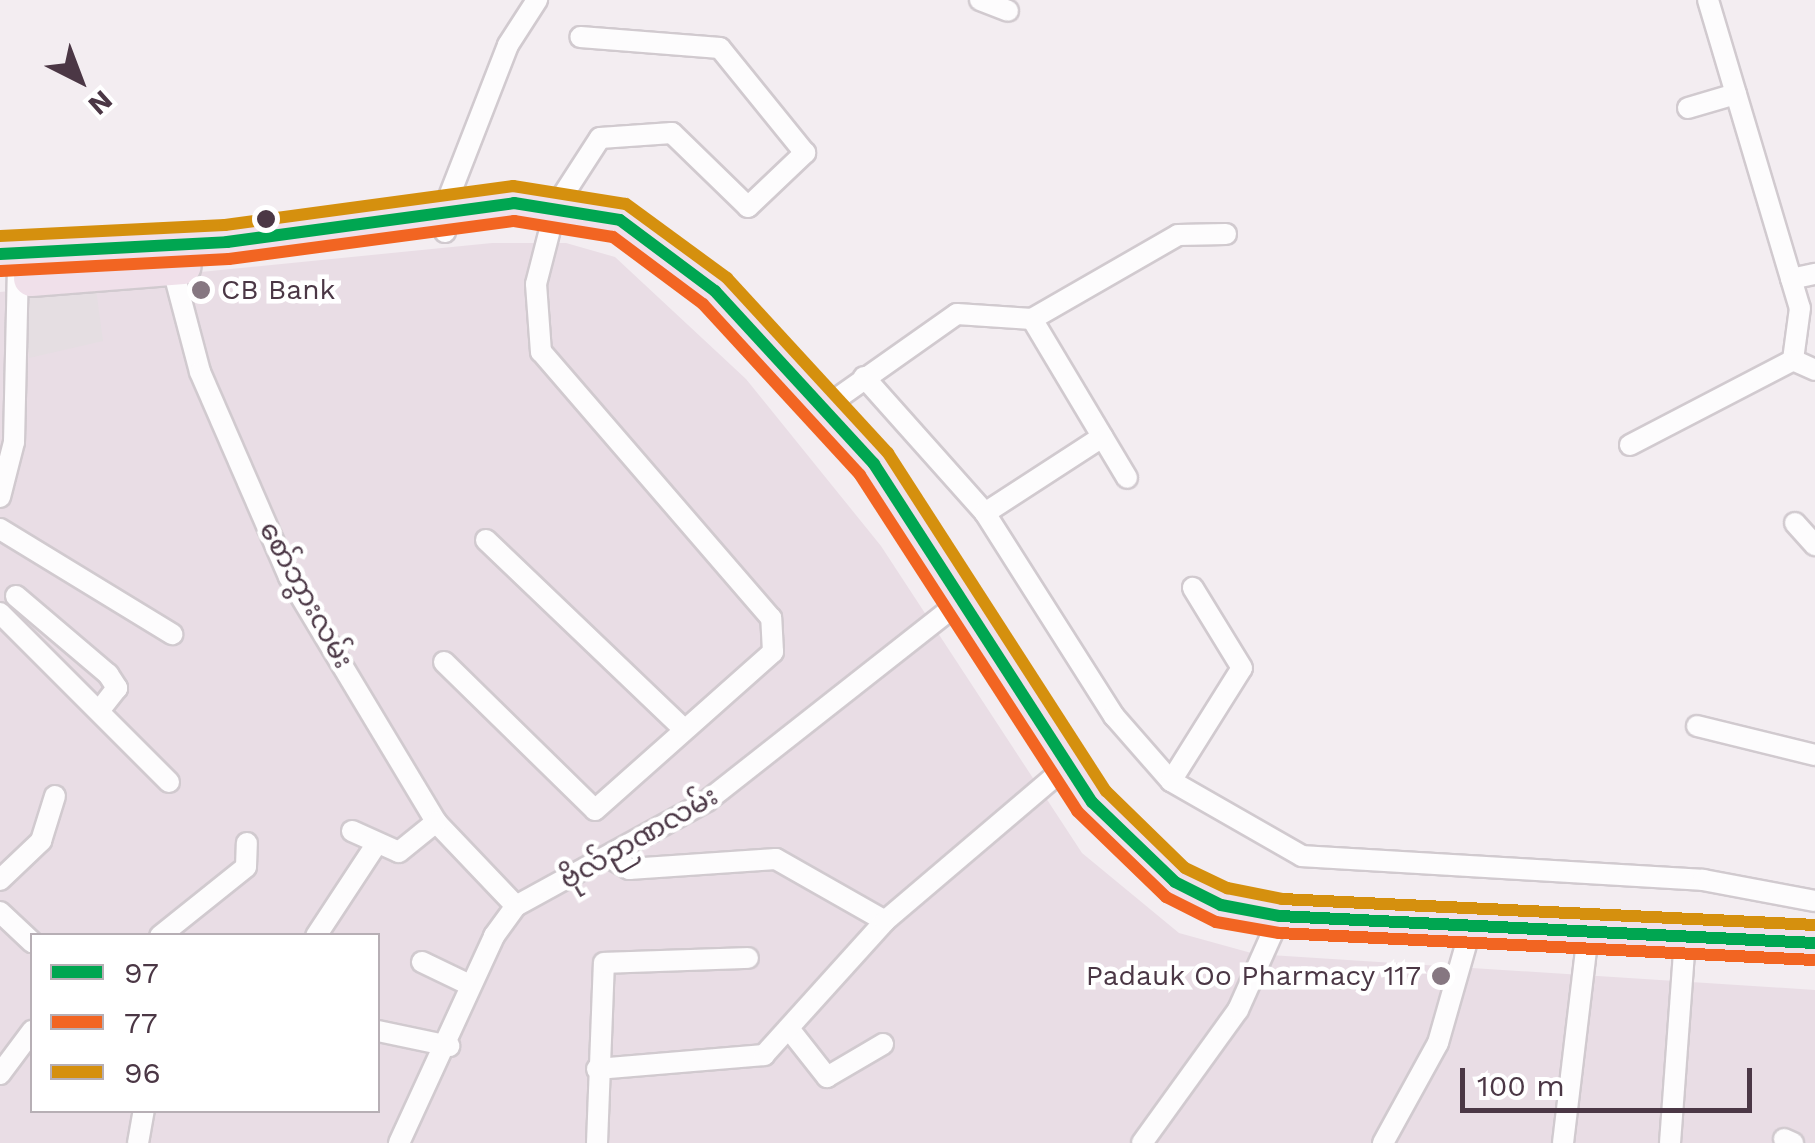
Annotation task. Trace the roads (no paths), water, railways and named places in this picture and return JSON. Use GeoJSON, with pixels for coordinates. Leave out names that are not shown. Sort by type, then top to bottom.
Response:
{"type":"FeatureCollection","features":[{"type":"Feature","properties":{"kind":"highway"},"geometry":{"type":"LineString","coordinates":[[9,267],[170,256],[444,222],[605,215],[654,240],[824,407],[956,605],[1060,773],[1120,836],[1174,882],[1222,906],[1277,926],[1684,950],[1815,964]]}},
{"type":"Feature","properties":{"kind":"highway"},"geometry":{"type":"LineString","coordinates":[[554,216],[612,239],[701,306],[858,477],[956,605]]}},
{"type":"Feature","properties":{"kind":"highway"},"geometry":{"type":"LineString","coordinates":[[1684,950],[1815,944]]}},
{"type":"Feature","properties":{"kind":"street"},"geometry":{"type":"LineString","coordinates":[[444,222],[508,46],[537,0]]}},
{"type":"Feature","properties":{"kind":"street"},"geometry":{"type":"LineString","coordinates":[[980,0],[1008,11]]}},
{"type":"Feature","properties":{"kind":"street"},"geometry":{"type":"LineString","coordinates":[[1708,0],[1800,308],[1793,360]]}},
{"type":"Feature","properties":{"kind":"street"},"geometry":{"type":"LineString","coordinates":[[444,662],[602,809],[683,728],[773,652],[771,618],[541,352],[536,284],[554,216],[582,152],[600,138],[636,131],[672,132],[748,208],[807,161],[720,48],[580,37]]}},
{"type":"Feature","properties":{"kind":"street"},"geometry":{"type":"LineString","coordinates":[[1688,108],[1736,94]]}},
{"type":"Feature","properties":{"kind":"street"},"geometry":{"type":"LineString","coordinates":[[824,407],[957,314],[1032,319],[1178,235],[1226,234]]}},
{"type":"Feature","properties":{"kind":"street","name":"စော်ဘွားလမ်း"},"geometry":{"type":"LineString","coordinates":[[170,256],[200,372],[270,540],[436,822],[516,906]]}},
{"type":"Feature","properties":{"kind":"street"},"geometry":{"type":"LineString","coordinates":[[0,497],[14,442],[9,267]]}},
{"type":"Feature","properties":{"kind":"street"},"geometry":{"type":"LineString","coordinates":[[1791,279],[1815,274]]}},
{"type":"Feature","properties":{"kind":"street"},"geometry":{"type":"LineString","coordinates":[[1032,319],[1127,478]]}},
{"type":"Feature","properties":{"kind":"street"},"geometry":{"type":"LineString","coordinates":[[1793,360],[1815,370]]}},
{"type":"Feature","properties":{"kind":"street"},"geometry":{"type":"LineString","coordinates":[[1630,445],[1793,360]]}},
{"type":"Feature","properties":{"kind":"street"},"geometry":{"type":"LineString","coordinates":[[864,377],[986,512],[1114,716],[1172,781],[1302,856],[1703,880],[1815,901]]}},
{"type":"Feature","properties":{"kind":"street"},"geometry":{"type":"LineString","coordinates":[[986,512],[1102,437]]}},
{"type":"Feature","properties":{"kind":"street"},"geometry":{"type":"LineString","coordinates":[[1795,524],[1815,545]]}},
{"type":"Feature","properties":{"kind":"street"},"geometry":{"type":"LineString","coordinates":[[0,529],[172,634]]}},
{"type":"Feature","properties":{"kind":"street"},"geometry":{"type":"LineString","coordinates":[[486,540],[683,728]]}},
{"type":"Feature","properties":{"kind":"street"},"geometry":{"type":"LineString","coordinates":[[1172,781],[1242,668],[1192,588]]}},
{"type":"Feature","properties":{"kind":"street"},"geometry":{"type":"LineString","coordinates":[[16,596],[108,674],[117,688],[102,706]]}},
{"type":"Feature","properties":{"kind":"street","name":"ဗိုလ်ဉာဏလမ်း"},"geometry":{"type":"LineString","coordinates":[[516,906],[612,859],[788,744],[956,605]]}},
{"type":"Feature","properties":{"kind":"street"},"geometry":{"type":"LineString","coordinates":[[0,613],[102,706],[169,782]]}},
{"type":"Feature","properties":{"kind":"street"},"geometry":{"type":"LineString","coordinates":[[1697,726],[1815,755]]}},
{"type":"Feature","properties":{"kind":"street"},"geometry":{"type":"LineString","coordinates":[[597,1070],[764,1055],[885,921],[1060,773]]}},
{"type":"Feature","properties":{"kind":"street"},"geometry":{"type":"LineString","coordinates":[[0,880],[42,841],[55,796]]}},
{"type":"Feature","properties":{"kind":"street"},"geometry":{"type":"LineString","coordinates":[[352,831],[399,852],[436,822]]}},
{"type":"Feature","properties":{"kind":"street"},"geometry":{"type":"LineString","coordinates":[[164,933],[246,868],[248,843]]}},
{"type":"Feature","properties":{"kind":"street"},"geometry":{"type":"LineString","coordinates":[[318,933],[376,843]]}},
{"type":"Feature","properties":{"kind":"street"},"geometry":{"type":"LineString","coordinates":[[612,859],[628,869],[776,859],[885,921]]}},
{"type":"Feature","properties":{"kind":"street"},"geometry":{"type":"LineString","coordinates":[[404,1141],[449,1046],[470,985],[516,906]]}},
{"type":"Feature","properties":{"kind":"street"},"geometry":{"type":"LineString","coordinates":[[0,912],[30,940]]}},
{"type":"Feature","properties":{"kind":"street"},"geometry":{"type":"LineString","coordinates":[[1142,1143],[1238,1010],[1277,926]]}},
{"type":"Feature","properties":{"kind":"street"},"geometry":{"type":"LineString","coordinates":[[1382,1143],[1438,1043],[1468,938]]}},
{"type":"Feature","properties":{"kind":"street"},"geometry":{"type":"LineString","coordinates":[[1563,1143],[1587,944]]}},
{"type":"Feature","properties":{"kind":"street"},"geometry":{"type":"LineString","coordinates":[[1670,1143],[1684,950]]}},
{"type":"Feature","properties":{"kind":"street"},"geometry":{"type":"LineString","coordinates":[[596,1143],[604,963],[748,958]]}},
{"type":"Feature","properties":{"kind":"street"},"geometry":{"type":"LineString","coordinates":[[422,962],[470,985]]}},
{"type":"Feature","properties":{"kind":"street"},"geometry":{"type":"LineString","coordinates":[[790,1030],[827,1077],[883,1044]]}},
{"type":"Feature","properties":{"kind":"street"},"geometry":{"type":"LineString","coordinates":[[380,1032],[449,1046]]}},
{"type":"Feature","properties":{"kind":"street"},"geometry":{"type":"LineString","coordinates":[[0,1074],[30,1034]]}},
{"type":"Feature","properties":{"kind":"street"},"geometry":{"type":"LineString","coordinates":[[138,1143],[143,1113]]}},
{"type":"Feature","properties":{"kind":"place","name":"CB Bank"},"geometry":{"type":"Point","coordinates":[201,290]}},
{"type":"Feature","properties":{"kind":"place","name":"Padauk Oo Pharmacy 117"},"geometry":{"type":"Point","coordinates":[1441,976]}}]}
